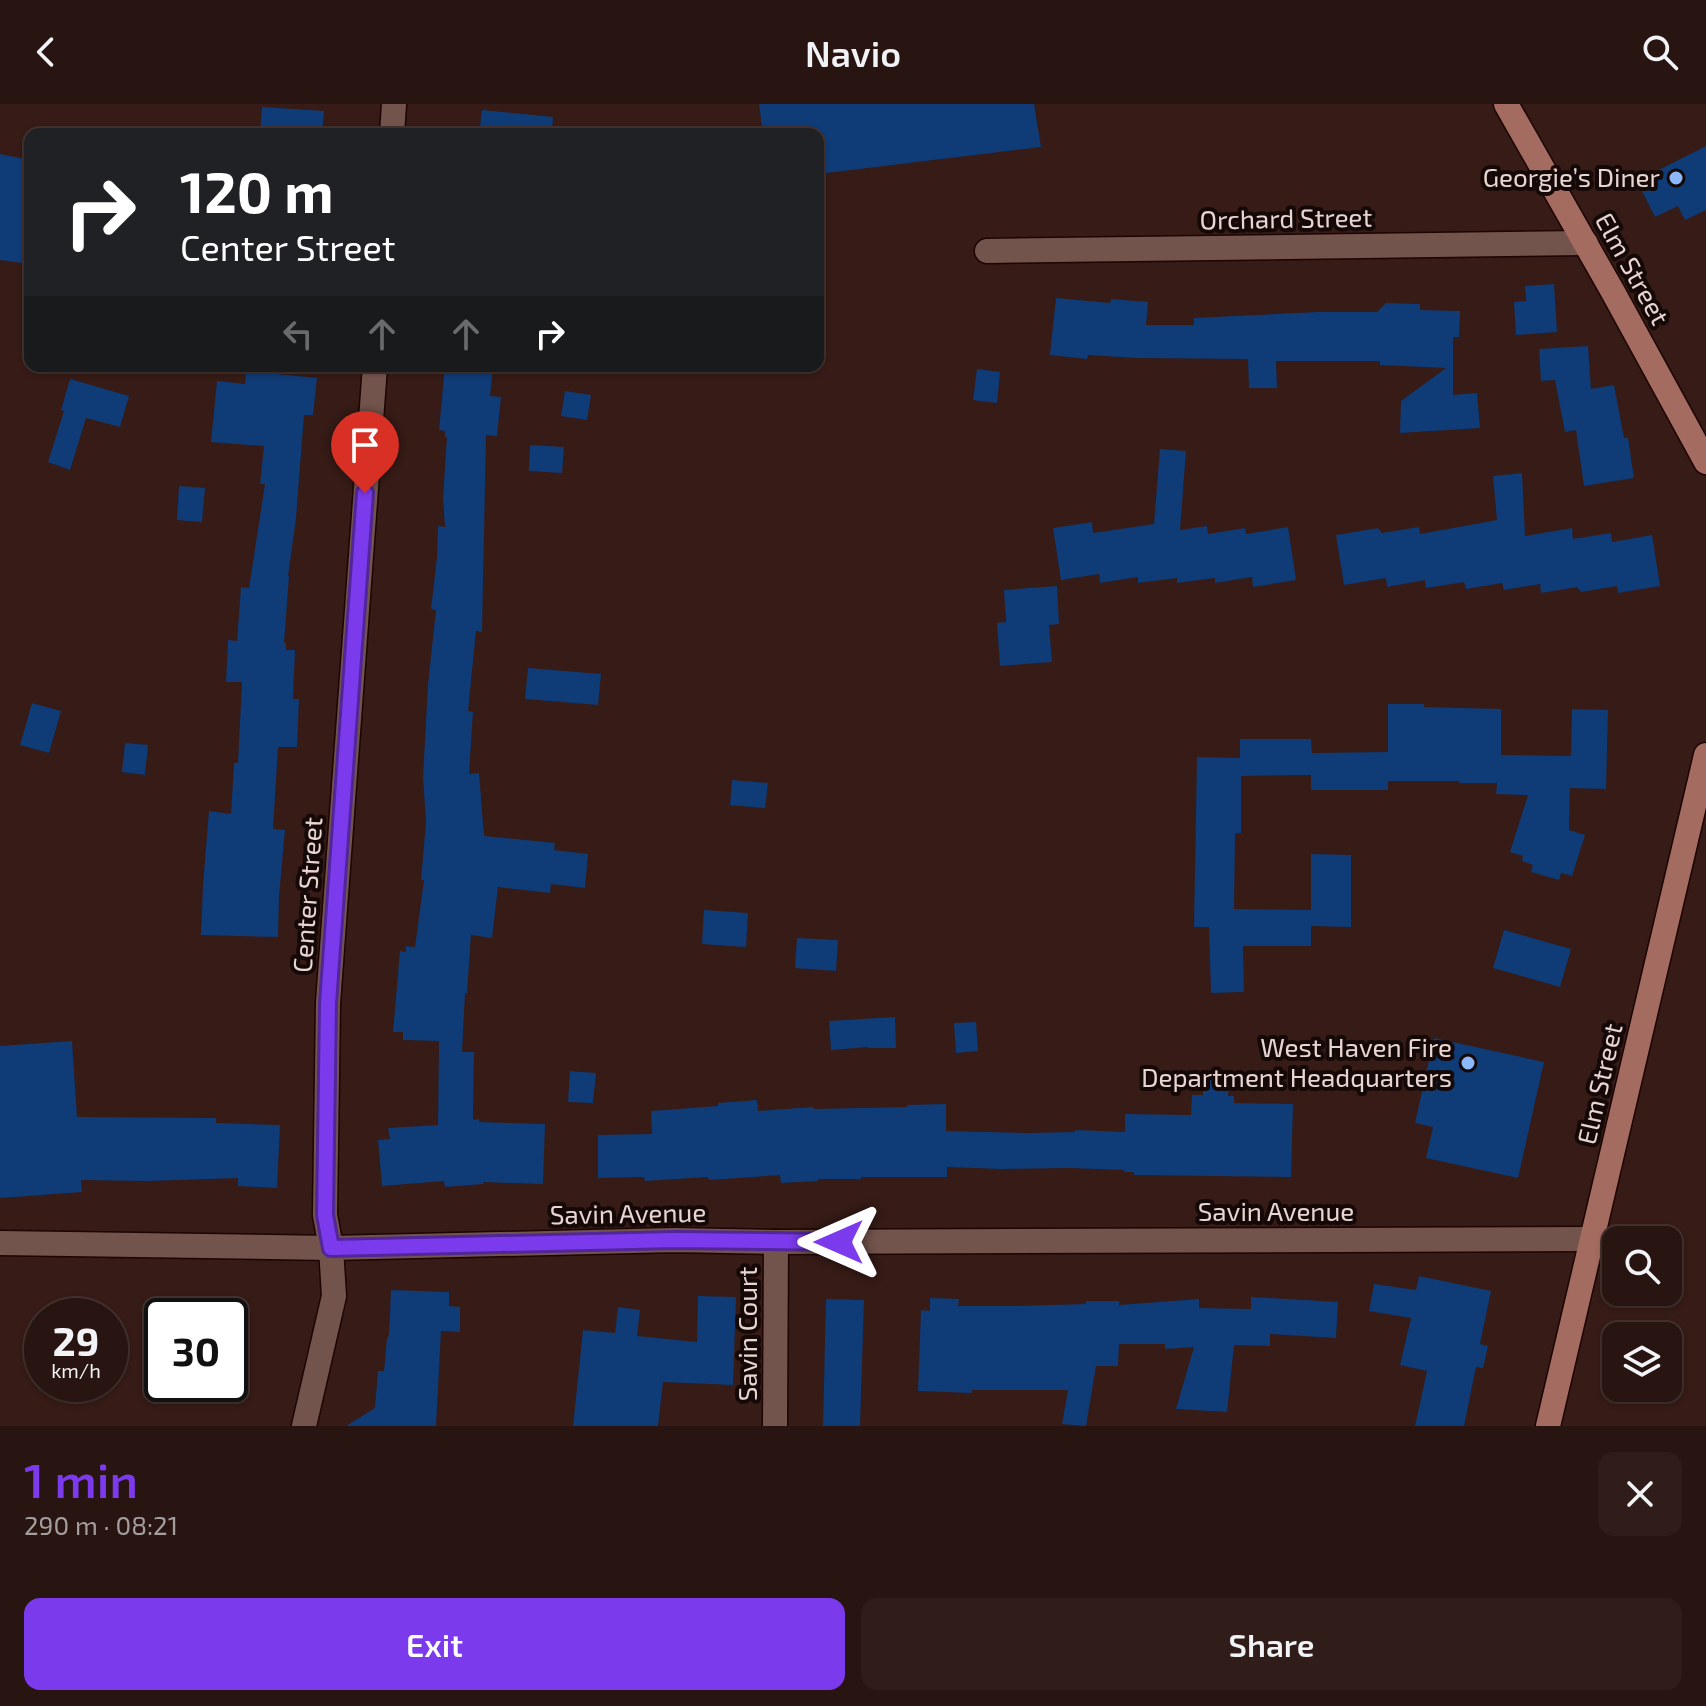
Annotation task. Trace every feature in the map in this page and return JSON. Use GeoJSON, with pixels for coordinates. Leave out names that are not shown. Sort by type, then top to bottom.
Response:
{"type":"FeatureCollection","features":[{"type":"Feature","properties":{"kind":"main road","name":"Elm Street"},"geometry":{"type":"LineString","coordinates":[[1506,104],[1706,462]]}},
{"type":"Feature","properties":{"kind":"main road","name":"Elm Street"},"geometry":{"type":"LineString","coordinates":[[1548,1426],[1706,755]]}},
{"type":"Feature","properties":{"kind":"street"},"geometry":{"type":"LineString","coordinates":[[392,128],[394,104]]}},
{"type":"Feature","properties":{"kind":"street","name":"Orchard Street"},"geometry":{"type":"LineString","coordinates":[[987,251],[1586,243]]}},
{"type":"Feature","properties":{"kind":"street","name":"Center Street"},"geometry":{"type":"LineString","coordinates":[[304,1426],[334,1296],[325,1215],[328,1003],[375,372]]}},
{"type":"Feature","properties":{"kind":"street","name":"Savin Avenue"},"geometry":{"type":"LineString","coordinates":[[0,1243],[331,1248],[675,1240],[1592,1239]]}},
{"type":"Feature","properties":{"kind":"street","name":"Savin Court"},"geometry":{"type":"LineString","coordinates":[[775,1426],[776,1242]]}},
{"type":"Feature","properties":{"kind":"building"},"geometry":{"type":"Polygon","coordinates":[[[759,104],[1034,104],[1041,147],[824,173],[824,128],[762,128],[759,104]]]}},
{"type":"Feature","properties":{"kind":"building"},"geometry":{"type":"Polygon","coordinates":[[[262,107],[324,111],[323,128],[260,128],[262,107]]]}},
{"type":"Feature","properties":{"kind":"building"},"geometry":{"type":"Polygon","coordinates":[[[482,110],[553,117],[552,128],[480,128],[482,110]]]}},
{"type":"Feature","properties":{"kind":"building"},"geometry":{"type":"Polygon","coordinates":[[[1706,146],[1706,210],[1685,220],[1678,206],[1655,217],[1637,181],[1706,146]]]}},
{"type":"Feature","properties":{"kind":"building"},"geometry":{"type":"Polygon","coordinates":[[[0,154],[24,159],[24,263],[0,260],[0,154]]]}},
{"type":"Feature","properties":{"kind":"building"},"geometry":{"type":"Polygon","coordinates":[[[1554,284],[1557,332],[1516,335],[1514,302],[1526,301],[1525,286],[1554,284]]]}},
{"type":"Feature","properties":{"kind":"building"},"geometry":{"type":"Polygon","coordinates":[[[1056,298],[1110,303],[1111,299],[1148,302],[1146,325],[1194,325],[1194,318],[1377,312],[1386,303],[1420,304],[1420,310],[1460,311],[1459,337],[1453,337],[1453,395],[1477,393],[1480,428],[1400,433],[1401,401],[1446,368],[1380,365],[1380,361],[1276,361],[1277,388],[1249,388],[1248,359],[1088,355],[1087,359],[1050,355],[1056,298]]]}},
{"type":"Feature","properties":{"kind":"building"},"geometry":{"type":"Polygon","coordinates":[[[1588,346],[1591,389],[1614,385],[1624,438],[1628,438],[1634,478],[1584,486],[1576,430],[1565,432],[1555,380],[1541,381],[1539,349],[1588,346]]]}},
{"type":"Feature","properties":{"kind":"building"},"geometry":{"type":"Polygon","coordinates":[[[977,369],[1000,372],[997,403],[973,400],[977,369]]]}},
{"type":"Feature","properties":{"kind":"building"},"geometry":{"type":"Polygon","coordinates":[[[246,372],[317,378],[313,415],[304,415],[288,576],[284,643],[286,650],[295,650],[293,699],[299,699],[297,747],[278,747],[273,829],[285,830],[278,937],[201,935],[209,811],[231,814],[234,763],[238,763],[242,682],[226,682],[228,640],[237,641],[241,587],[249,588],[265,484],[260,484],[264,446],[211,442],[217,381],[245,384],[246,372]]]}},
{"type":"Feature","properties":{"kind":"building"},"geometry":{"type":"Polygon","coordinates":[[[444,372],[492,372],[490,396],[501,397],[497,436],[486,435],[482,632],[476,631],[468,711],[473,712],[469,774],[479,773],[484,836],[555,843],[554,850],[588,854],[585,888],[551,884],[550,893],[498,887],[492,938],[471,935],[462,1052],[474,1052],[473,1120],[545,1124],[543,1184],[483,1182],[445,1187],[444,1181],[382,1186],[378,1140],[390,1139],[388,1128],[438,1125],[439,1041],[403,1040],[403,1032],[393,1032],[400,951],[406,952],[406,946],[415,947],[424,880],[421,880],[426,822],[423,778],[436,610],[431,609],[438,526],[445,527],[443,498],[447,437],[445,431],[439,430],[444,372]]]}},
{"type":"Feature","properties":{"kind":"building"},"geometry":{"type":"Polygon","coordinates":[[[70,379],[129,396],[120,427],[86,418],[70,470],[48,462],[70,379]]]}},
{"type":"Feature","properties":{"kind":"building"},"geometry":{"type":"Polygon","coordinates":[[[565,391],[591,395],[587,420],[561,416],[565,391]]]}},
{"type":"Feature","properties":{"kind":"building"},"geometry":{"type":"Polygon","coordinates":[[[530,445],[564,447],[562,473],[529,471],[530,445]]]}},
{"type":"Feature","properties":{"kind":"building"},"geometry":{"type":"Polygon","coordinates":[[[1160,449],[1186,451],[1180,530],[1207,526],[1208,534],[1245,528],[1246,534],[1288,527],[1296,580],[1253,587],[1252,577],[1215,583],[1215,578],[1177,583],[1177,578],[1138,583],[1138,577],[1100,583],[1099,574],[1061,580],[1053,528],[1092,522],[1093,533],[1154,524],[1160,449]]]}},
{"type":"Feature","properties":{"kind":"building"},"geometry":{"type":"Polygon","coordinates":[[[1522,473],[1525,536],[1572,528],[1573,539],[1611,533],[1612,542],[1652,535],[1660,586],[1618,593],[1617,586],[1581,592],[1577,587],[1541,593],[1540,584],[1504,590],[1502,583],[1466,589],[1464,582],[1426,588],[1425,580],[1387,587],[1386,578],[1344,585],[1336,535],[1378,528],[1382,533],[1419,527],[1420,534],[1497,520],[1493,476],[1522,473]]]}},
{"type":"Feature","properties":{"kind":"building"},"geometry":{"type":"Polygon","coordinates":[[[179,486],[205,488],[202,522],[177,520],[179,486]]]}},
{"type":"Feature","properties":{"kind":"building"},"geometry":{"type":"Polygon","coordinates":[[[1057,586],[1059,624],[1049,625],[1052,662],[1000,666],[997,623],[1006,622],[1004,590],[1057,586]]]}},
{"type":"Feature","properties":{"kind":"building"},"geometry":{"type":"Polygon","coordinates":[[[528,668],[601,674],[598,705],[525,699],[528,668]]]}},
{"type":"Feature","properties":{"kind":"building"},"geometry":{"type":"Polygon","coordinates":[[[32,703],[61,711],[49,753],[20,745],[32,703]]]}},
{"type":"Feature","properties":{"kind":"building"},"geometry":{"type":"Polygon","coordinates":[[[1388,704],[1501,709],[1501,755],[1571,756],[1572,709],[1608,710],[1606,789],[1570,788],[1569,830],[1585,835],[1572,876],[1561,873],[1559,880],[1531,872],[1533,865],[1522,861],[1523,856],[1510,852],[1528,795],[1496,794],[1497,783],[1388,781],[1388,790],[1311,790],[1311,775],[1241,776],[1241,833],[1235,833],[1234,909],[1311,910],[1311,946],[1243,946],[1244,992],[1211,993],[1209,927],[1194,927],[1197,757],[1240,758],[1240,739],[1311,739],[1312,753],[1388,752],[1388,704]]]}},
{"type":"Feature","properties":{"kind":"building"},"geometry":{"type":"Polygon","coordinates":[[[125,743],[148,745],[145,775],[122,772],[125,743]]]}},
{"type":"Feature","properties":{"kind":"building"},"geometry":{"type":"Polygon","coordinates":[[[732,780],[768,783],[765,808],[730,805],[732,780]]]}},
{"type":"Feature","properties":{"kind":"building"},"geometry":{"type":"Polygon","coordinates":[[[1311,854],[1351,855],[1351,927],[1311,926],[1311,854]]]}},
{"type":"Feature","properties":{"kind":"building"},"geometry":{"type":"Polygon","coordinates":[[[704,910],[748,913],[746,947],[702,944],[704,910]]]}},
{"type":"Feature","properties":{"kind":"building"},"geometry":{"type":"Polygon","coordinates":[[[1504,930],[1571,949],[1560,987],[1493,968],[1504,930]]]}},
{"type":"Feature","properties":{"kind":"building"},"geometry":{"type":"Polygon","coordinates":[[[797,938],[838,940],[836,971],[795,968],[797,938]]]}},
{"type":"Feature","properties":{"kind":"building"},"geometry":{"type":"Polygon","coordinates":[[[895,1017],[896,1048],[831,1050],[829,1021],[895,1017]]]}},
{"type":"Feature","properties":{"kind":"building"},"geometry":{"type":"Polygon","coordinates":[[[976,1022],[978,1051],[956,1053],[954,1023],[976,1022]]]}},
{"type":"Feature","properties":{"kind":"building"},"geometry":{"type":"Polygon","coordinates":[[[1434,1038],[1544,1062],[1518,1178],[1426,1158],[1433,1127],[1415,1123],[1434,1038]]]}},
{"type":"Feature","properties":{"kind":"building"},"geometry":{"type":"Polygon","coordinates":[[[72,1041],[77,1117],[216,1118],[216,1123],[280,1125],[277,1188],[238,1186],[238,1178],[81,1180],[82,1192],[0,1198],[0,1046],[72,1041]]]}},
{"type":"Feature","properties":{"kind":"building"},"geometry":{"type":"Polygon","coordinates":[[[570,1071],[596,1073],[593,1103],[568,1102],[570,1071]]]}},
{"type":"Feature","properties":{"kind":"building"},"geometry":{"type":"Polygon","coordinates":[[[1203,1075],[1229,1075],[1228,1096],[1234,1096],[1234,1103],[1293,1104],[1291,1177],[1134,1175],[1134,1172],[1124,1170],[947,1167],[947,1177],[861,1177],[781,1183],[780,1175],[709,1180],[708,1177],[645,1181],[644,1177],[598,1178],[598,1135],[652,1134],[651,1111],[757,1100],[758,1111],[946,1104],[946,1131],[1125,1132],[1125,1114],[1191,1115],[1192,1095],[1203,1095],[1203,1075]]]}},
{"type":"Feature","properties":{"kind":"building"},"geometry":{"type":"Polygon","coordinates":[[[1419,1276],[1491,1291],[1480,1344],[1488,1346],[1483,1368],[1476,1367],[1464,1426],[1415,1426],[1427,1371],[1400,1365],[1411,1318],[1369,1311],[1374,1284],[1416,1290],[1419,1276]]]}},
{"type":"Feature","properties":{"kind":"building"},"geometry":{"type":"Polygon","coordinates":[[[391,1290],[449,1292],[449,1306],[460,1307],[460,1332],[441,1331],[436,1426],[346,1426],[375,1408],[378,1371],[384,1371],[389,1335],[391,1290]]]}},
{"type":"Feature","properties":{"kind":"building"},"geometry":{"type":"Polygon","coordinates":[[[698,1296],[736,1297],[733,1385],[663,1382],[658,1426],[573,1426],[583,1330],[615,1333],[618,1307],[640,1310],[637,1336],[697,1342],[698,1296]]]}},
{"type":"Feature","properties":{"kind":"building"},"geometry":{"type":"Polygon","coordinates":[[[1251,1297],[1338,1302],[1336,1338],[1270,1334],[1270,1346],[1234,1345],[1227,1412],[1176,1409],[1194,1347],[1165,1349],[1165,1344],[1119,1344],[1118,1366],[1096,1366],[1086,1426],[1062,1424],[1068,1390],[918,1391],[921,1310],[930,1311],[930,1298],[959,1299],[958,1306],[1086,1304],[1086,1301],[1119,1301],[1119,1305],[1199,1299],[1199,1308],[1251,1309],[1251,1297]]]}},
{"type":"Feature","properties":{"kind":"building"},"geometry":{"type":"Polygon","coordinates":[[[826,1299],[864,1300],[860,1426],[823,1426],[826,1299]]]}},
{"type":"Feature","properties":{"kind":"place","name":"Georgie’s Diner"},"geometry":{"type":"Point","coordinates":[1676,178]}},
{"type":"Feature","properties":{"kind":"place","name":"West Haven Fire Department Headquarters"},"geometry":{"type":"Point","coordinates":[1468,1063]}},
{"type":"Feature","properties":{"kind":"route"},"geometry":{"type":"LineString","coordinates":[[365,493],[328,1003],[325,1215],[331,1248],[675,1240],[839,1242]]}}]}
